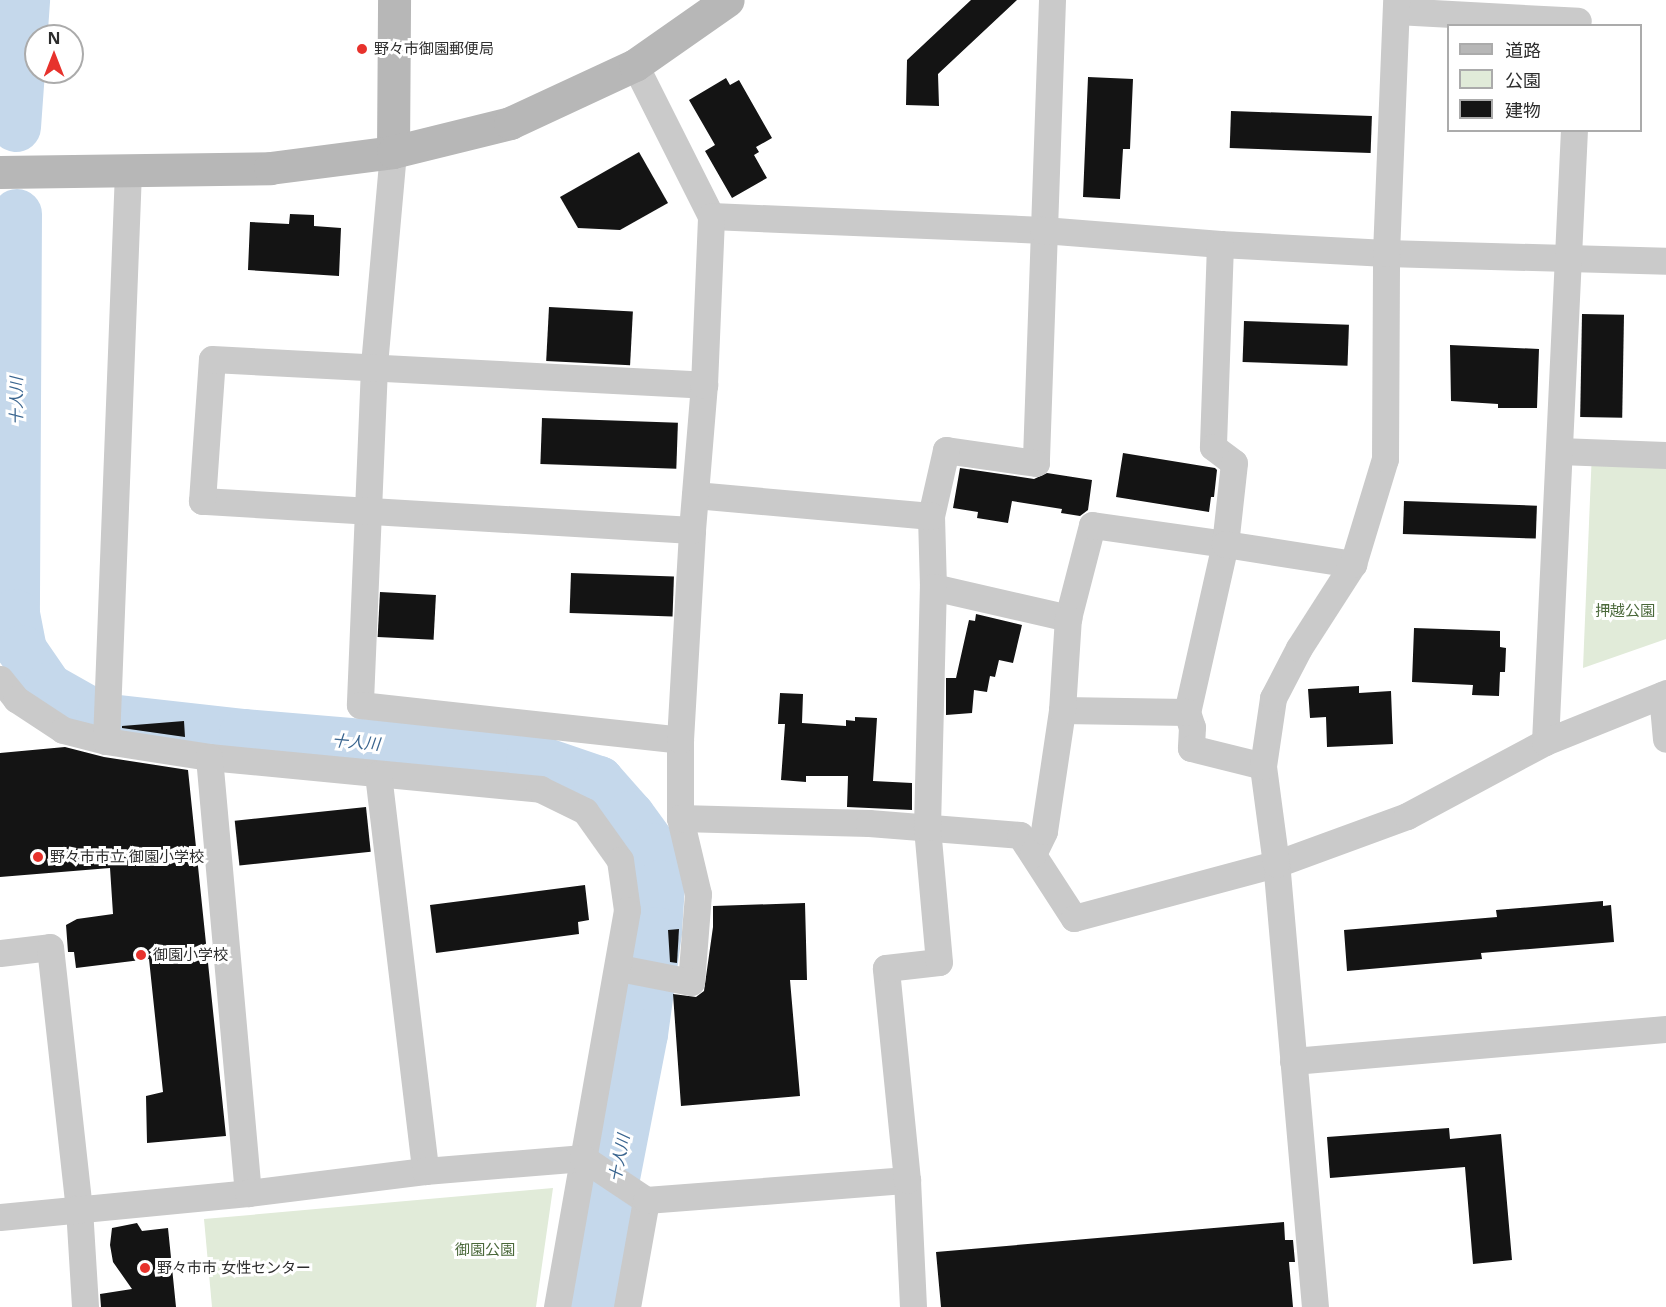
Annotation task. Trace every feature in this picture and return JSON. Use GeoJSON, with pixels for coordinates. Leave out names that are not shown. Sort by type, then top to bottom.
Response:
{"type":"FeatureCollection","features":[{"type":"Feature","properties":{"kind":"street"},"geometry":{"type":"LineString","coordinates":[[394,0],[393,152],[374,367],[360,705],[680,740]]}},
{"type":"Feature","properties":{"kind":"street"},"geometry":{"type":"LineString","coordinates":[[0,172],[270,168],[393,152],[510,123],[635,65],[728,0]]}},
{"type":"Feature","properties":{"kind":"street"},"geometry":{"type":"LineString","coordinates":[[913,1307],[907,1180],[886,968],[939,962],[927,828],[933,587],[931,516],[946,450],[1036,463],[1042,230],[1052,0]]}},
{"type":"Feature","properties":{"kind":"street"},"geometry":{"type":"LineString","coordinates":[[1315,1307],[1276,864],[1263,766],[1273,698],[1299,648],[1353,564],[1385,459],[1386,253],[1396,6],[1579,16]]}},
{"type":"Feature","properties":{"kind":"street"},"geometry":{"type":"LineString","coordinates":[[626,969],[691,982],[698,894],[680,818],[680,740],[692,530],[704,385],[711,216],[635,65]]}},
{"type":"Feature","properties":{"kind":"street"},"geometry":{"type":"LineString","coordinates":[[1545,742],[1574,132]]}},
{"type":"Feature","properties":{"kind":"street"},"geometry":{"type":"LineString","coordinates":[[106,733],[128,170]]}},
{"type":"Feature","properties":{"kind":"street"},"geometry":{"type":"LineString","coordinates":[[711,216],[1042,230],[1220,244],[1386,253],[1666,261]]}},
{"type":"Feature","properties":{"kind":"street"},"geometry":{"type":"LineString","coordinates":[[1220,244],[1213,447],[1234,463],[1225,544],[1186,712],[1192,727],[1191,748],[1263,766]]}},
{"type":"Feature","properties":{"kind":"street"},"geometry":{"type":"LineString","coordinates":[[692,530],[201,501],[212,359],[704,385]]}},
{"type":"Feature","properties":{"kind":"street"},"geometry":{"type":"LineString","coordinates":[[1559,451],[1666,454]]}},
{"type":"Feature","properties":{"kind":"street"},"geometry":{"type":"LineString","coordinates":[[695,495],[931,516]]}},
{"type":"Feature","properties":{"kind":"street"},"geometry":{"type":"LineString","coordinates":[[1033,854],[1044,831],[1062,710],[1068,618],[1092,525],[1353,564]]}},
{"type":"Feature","properties":{"kind":"street"},"geometry":{"type":"LineString","coordinates":[[933,587],[1068,618]]}},
{"type":"Feature","properties":{"kind":"street"},"geometry":{"type":"LineString","coordinates":[[0,679],[16,699],[63,730],[106,733],[209,757],[540,789],[585,811],[620,860],[627,910],[626,969],[589,1163],[557,1307]]}},
{"type":"Feature","properties":{"kind":"street"},"geometry":{"type":"LineString","coordinates":[[680,818],[869,823],[1020,835],[1074,918],[1276,864],[1407,816],[1545,742],[1664,694],[1666,739]]}},
{"type":"Feature","properties":{"kind":"street"},"geometry":{"type":"LineString","coordinates":[[1062,710],[1186,712]]}},
{"type":"Feature","properties":{"kind":"street"},"geometry":{"type":"LineString","coordinates":[[209,757],[248,1192]]}},
{"type":"Feature","properties":{"kind":"street"},"geometry":{"type":"LineString","coordinates":[[378,774],[425,1171]]}},
{"type":"Feature","properties":{"kind":"street"},"geometry":{"type":"LineString","coordinates":[[0,953],[50,947],[79,1208],[86,1307]]}},
{"type":"Feature","properties":{"kind":"street"},"geometry":{"type":"LineString","coordinates":[[1293,1061],[1666,1029]]}},
{"type":"Feature","properties":{"kind":"street"},"geometry":{"type":"LineString","coordinates":[[0,1217],[248,1192],[425,1171],[589,1163],[640,1196],[907,1180]]}},
{"type":"Feature","properties":{"kind":"street"},"geometry":{"type":"LineString","coordinates":[[627,1307],[640,1196]]}},
{"type":"Feature","properties":{"kind":"green space","name":"押越公園"},"geometry":{"type":"Polygon","coordinates":[[[1592,451],[1666,455],[1666,639],[1583,668],[1592,451]]]}},
{"type":"Feature","properties":{"kind":"green space","name":"御園公園"},"geometry":{"type":"Polygon","coordinates":[[[553,1188],[536,1307],[212,1307],[204,1219],[553,1188]]]}},
{"type":"Feature","properties":{"kind":"building"},"geometry":{"type":"Polygon","coordinates":[[[971,0],[1017,0],[938,74],[939,106],[906,105],[907,60],[971,0]]]}},
{"type":"Feature","properties":{"kind":"building"},"geometry":{"type":"Polygon","coordinates":[[[1088,77],[1133,79],[1130,149],[1123,149],[1120,199],[1083,197],[1088,77]]]}},
{"type":"Feature","properties":{"kind":"building"},"geometry":{"type":"Polygon","coordinates":[[[726,78],[730,85],[739,80],[772,138],[756,147],[759,152],[754,155],[767,178],[732,198],[705,151],[715,145],[689,100],[726,78]]]}},
{"type":"Feature","properties":{"kind":"building"},"geometry":{"type":"Polygon","coordinates":[[[1231,111],[1372,116],[1371,153],[1230,148],[1231,111]]]}},
{"type":"Feature","properties":{"kind":"building"},"geometry":{"type":"Polygon","coordinates":[[[639,152],[668,203],[620,230],[578,228],[560,197],[639,152]]]}},
{"type":"Feature","properties":{"kind":"building"},"geometry":{"type":"Polygon","coordinates":[[[290,214],[314,215],[314,226],[341,228],[339,276],[248,270],[250,222],[289,224],[290,214]]]}},
{"type":"Feature","properties":{"kind":"building"},"geometry":{"type":"Polygon","coordinates":[[[549,307],[633,311],[630,365],[546,361],[549,307]]]}},
{"type":"Feature","properties":{"kind":"building"},"geometry":{"type":"Polygon","coordinates":[[[1582,314],[1624,315],[1622,418],[1580,417],[1582,314]]]}},
{"type":"Feature","properties":{"kind":"building"},"geometry":{"type":"Polygon","coordinates":[[[1244,321],[1349,325],[1348,366],[1243,362],[1244,321]]]}},
{"type":"Feature","properties":{"kind":"building"},"geometry":{"type":"Polygon","coordinates":[[[1450,345],[1539,349],[1537,408],[1498,408],[1498,404],[1451,401],[1450,345]]]}},
{"type":"Feature","properties":{"kind":"building"},"geometry":{"type":"Polygon","coordinates":[[[542,418],[678,423],[676,469],[540,464],[542,418]]]}},
{"type":"Feature","properties":{"kind":"building"},"geometry":{"type":"Polygon","coordinates":[[[1123,453],[1215,468],[1217,470],[1214,497],[1211,497],[1209,512],[1116,497],[1123,453]]]}},
{"type":"Feature","properties":{"kind":"building"},"geometry":{"type":"Polygon","coordinates":[[[960,468],[1034,479],[1047,473],[1092,480],[1088,510],[1080,516],[1061,513],[1062,509],[1012,501],[1008,523],[977,518],[978,512],[953,508],[960,468]]]}},
{"type":"Feature","properties":{"kind":"building"},"geometry":{"type":"Polygon","coordinates":[[[1404,501],[1537,506],[1536,539],[1403,534],[1404,501]]]}},
{"type":"Feature","properties":{"kind":"building"},"geometry":{"type":"Polygon","coordinates":[[[571,573],[674,577],[673,617],[570,613],[571,573]]]}},
{"type":"Feature","properties":{"kind":"building"},"geometry":{"type":"Polygon","coordinates":[[[380,592],[436,595],[434,640],[378,637],[380,592]]]}},
{"type":"Feature","properties":{"kind":"building"},"geometry":{"type":"Polygon","coordinates":[[[976,614],[1022,625],[1013,663],[999,660],[995,677],[990,676],[987,692],[974,690],[972,713],[946,715],[946,678],[956,678],[969,620],[975,621],[976,614]]]}},
{"type":"Feature","properties":{"kind":"building"},"geometry":{"type":"Polygon","coordinates":[[[1414,628],[1500,631],[1500,647],[1506,648],[1505,672],[1500,672],[1499,696],[1472,695],[1473,685],[1412,682],[1414,628]]]}},
{"type":"Feature","properties":{"kind":"building"},"geometry":{"type":"Polygon","coordinates":[[[1359,686],[1359,693],[1391,691],[1393,744],[1327,747],[1326,717],[1310,718],[1308,689],[1359,686]]]}},
{"type":"Feature","properties":{"kind":"building"},"geometry":{"type":"Polygon","coordinates":[[[780,693],[803,694],[802,723],[846,726],[846,720],[855,721],[855,717],[877,718],[873,781],[912,783],[912,810],[847,807],[848,776],[806,776],[806,782],[781,780],[785,724],[778,724],[780,693]]]}},
{"type":"Feature","properties":{"kind":"building"},"geometry":{"type":"Polygon","coordinates":[[[184,721],[185,737],[122,728],[122,726],[184,721]]]}},
{"type":"Feature","properties":{"kind":"building","name":"御園小学校"},"geometry":{"type":"Polygon","coordinates":[[[65,747],[104,757],[188,770],[226,1136],[147,1143],[146,1096],[163,1092],[149,959],[76,968],[74,952],[68,952],[66,925],[77,919],[113,914],[110,868],[0,877],[0,753],[65,747]]]}},
{"type":"Feature","properties":{"kind":"building"},"geometry":{"type":"Polygon","coordinates":[[[366,807],[371,852],[239,866],[235,821],[366,807]]]}},
{"type":"Feature","properties":{"kind":"building"},"geometry":{"type":"Polygon","coordinates":[[[585,885],[589,920],[578,922],[579,934],[436,953],[430,905],[585,885]]]}},
{"type":"Feature","properties":{"kind":"building"},"geometry":{"type":"Polygon","coordinates":[[[1603,901],[1603,906],[1611,905],[1614,942],[1481,953],[1482,959],[1347,971],[1344,930],[1497,917],[1496,910],[1603,901]]]}},
{"type":"Feature","properties":{"kind":"building"},"geometry":{"type":"Polygon","coordinates":[[[805,903],[807,980],[790,980],[800,1096],[681,1106],[673,994],[696,997],[704,991],[713,927],[713,906],[805,903]]]}},
{"type":"Feature","properties":{"kind":"building"},"geometry":{"type":"Polygon","coordinates":[[[679,929],[677,963],[670,962],[668,930],[679,929]]]}},
{"type":"Feature","properties":{"kind":"building"},"geometry":{"type":"Polygon","coordinates":[[[1449,1128],[1450,1139],[1501,1134],[1512,1260],[1473,1264],[1465,1167],[1330,1178],[1327,1137],[1449,1128]]]}},
{"type":"Feature","properties":{"kind":"building"},"geometry":{"type":"Polygon","coordinates":[[[1284,1222],[1285,1240],[1293,1240],[1295,1262],[1289,1262],[1293,1307],[941,1307],[936,1252],[1284,1222]]]}},
{"type":"Feature","properties":{"kind":"building","name":"野々市市 女性センター"},"geometry":{"type":"Polygon","coordinates":[[[137,1223],[142,1231],[168,1228],[176,1307],[101,1307],[100,1294],[132,1289],[113,1262],[110,1245],[112,1228],[137,1223]]]}},
{"type":"Feature","properties":{"kind":"waterway","name":"十人川"},"geometry":{"type":"LineString","coordinates":[[16,127],[25,0]]}},
{"type":"Feature","properties":{"kind":"waterway","name":"十人川"},"geometry":{"type":"LineString","coordinates":[[17,214],[15,614],[22,650],[48,688],[101,718],[244,734],[531,758],[599,781],[630,816],[653,848],[660,885],[657,932],[643,1034],[590,1307]]}},
{"type":"Feature","properties":{"kind":"place","name":"野々市御園郵便局"},"geometry":{"type":"Point","coordinates":[362,49]}},
{"type":"Feature","properties":{"kind":"place","name":"野々市市立 御園小学校"},"geometry":{"type":"Point","coordinates":[38,857]}},
{"type":"Feature","properties":{"kind":"place","name":"御園小学校"},"geometry":{"type":"Point","coordinates":[141,955]}},
{"type":"Feature","properties":{"kind":"place","name":"野々市市 女性センター"},"geometry":{"type":"Point","coordinates":[145,1268]}}]}
